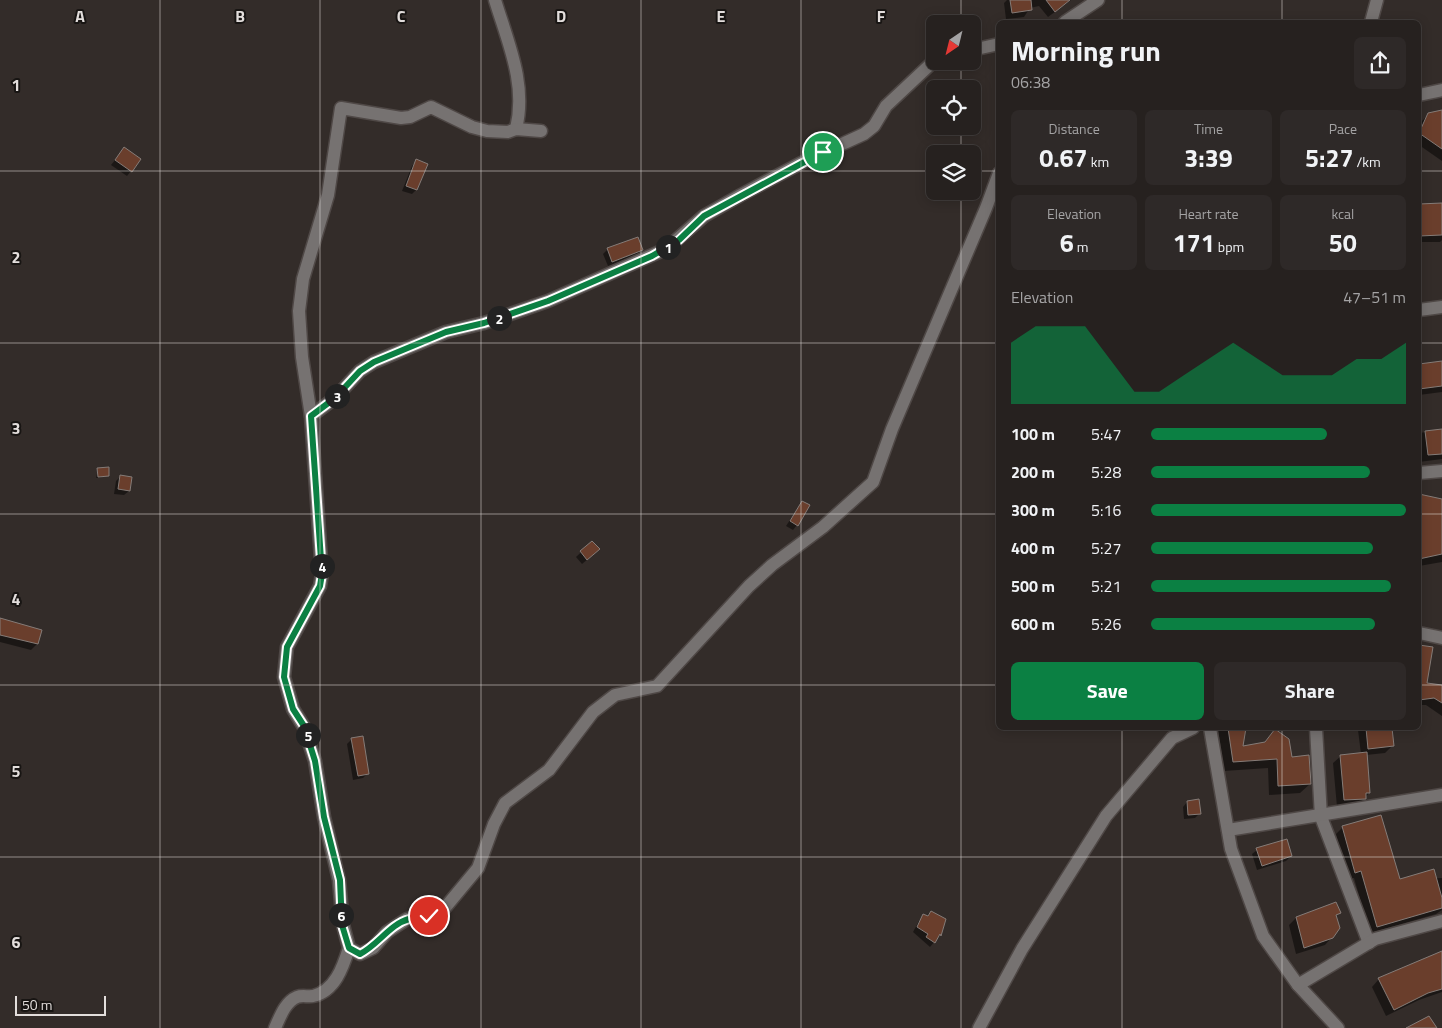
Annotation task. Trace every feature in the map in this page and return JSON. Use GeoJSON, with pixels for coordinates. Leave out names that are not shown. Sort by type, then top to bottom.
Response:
{"type":"FeatureCollection","features":[{"type":"Feature","properties":{"kind":"street"},"geometry":{"type":"LineString","coordinates":[[495,0],[518,72],[519,118],[516,129]]}},
{"type":"Feature","properties":{"kind":"street"},"geometry":{"type":"LineString","coordinates":[[1067,20],[1098,0]]}},
{"type":"Feature","properties":{"kind":"street"},"geometry":{"type":"LineString","coordinates":[[1372,20],[1377,0]]}},
{"type":"Feature","properties":{"kind":"street"},"geometry":{"type":"LineString","coordinates":[[981,48],[996,45]]}},
{"type":"Feature","properties":{"kind":"street"},"geometry":{"type":"LineString","coordinates":[[311,416],[335,398],[360,371],[374,362],[446,332],[484,323],[548,301],[666,249],[692,225],[726,204],[805,161],[864,134],[874,126],[886,106],[926,68]]}},
{"type":"Feature","properties":{"kind":"street"},"geometry":{"type":"LineString","coordinates":[[1421,95],[1442,90]]}},
{"type":"Feature","properties":{"kind":"street"},"geometry":{"type":"LineString","coordinates":[[275,1028],[283,1009],[298,997],[314,996],[331,985],[342,969],[349,948],[342,925],[340,880],[324,817],[315,761],[307,734],[293,709],[284,677],[287,647],[320,586],[322,574],[311,416],[301,348],[299,311],[304,279],[328,195],[341,108],[401,118],[410,117],[431,107],[479,129],[508,132],[516,129],[541,131]]}},
{"type":"Feature","properties":{"kind":"street"},"geometry":{"type":"LineString","coordinates":[[349,948],[360,954],[372,948],[387,932],[407,919],[429,916],[444,909],[478,868],[494,824],[505,803],[549,770],[593,712],[615,696],[657,686],[772,565],[823,527],[873,482],[892,429],[996,181]]}},
{"type":"Feature","properties":{"kind":"street"},"geometry":{"type":"LineString","coordinates":[[1421,310],[1442,307]]}},
{"type":"Feature","properties":{"kind":"street"},"geometry":{"type":"LineString","coordinates":[[1421,473],[1442,471]]}},
{"type":"Feature","properties":{"kind":"street"},"geometry":{"type":"LineString","coordinates":[[1421,633],[1442,638]]}},
{"type":"Feature","properties":{"kind":"street"},"geometry":{"type":"LineString","coordinates":[[979,1028],[1022,949],[1106,816],[1172,738],[1189,730]]}},
{"type":"Feature","properties":{"kind":"street"},"geometry":{"type":"LineString","coordinates":[[1210,730],[1231,849],[1263,936],[1298,985],[1338,1028]]}},
{"type":"Feature","properties":{"kind":"street"},"geometry":{"type":"LineString","coordinates":[[1316,730],[1322,817],[1369,943]]}},
{"type":"Feature","properties":{"kind":"street"},"geometry":{"type":"LineString","coordinates":[[1228,830],[1322,817],[1442,795]]}},
{"type":"Feature","properties":{"kind":"street"},"geometry":{"type":"LineString","coordinates":[[1298,985],[1369,943],[1442,921]]}},
{"type":"Feature","properties":{"kind":"building"},"geometry":{"type":"Polygon","coordinates":[[[1010,0],[1031,0],[1032,10],[1012,13],[1010,0]]]}},
{"type":"Feature","properties":{"kind":"building"},"geometry":{"type":"Polygon","coordinates":[[[1046,0],[1070,0],[1055,12],[1046,0]]]}},
{"type":"Feature","properties":{"kind":"building"},"geometry":{"type":"Polygon","coordinates":[[[1442,110],[1442,149],[1421,134],[1421,129],[1428,113],[1442,110]]]}},
{"type":"Feature","properties":{"kind":"building"},"geometry":{"type":"Polygon","coordinates":[[[124,147],[141,159],[132,172],[115,160],[124,147]]]}},
{"type":"Feature","properties":{"kind":"building"},"geometry":{"type":"Polygon","coordinates":[[[416,159],[428,164],[417,190],[406,186],[416,159]]]}},
{"type":"Feature","properties":{"kind":"building"},"geometry":{"type":"Polygon","coordinates":[[[1442,203],[1442,235],[1421,236],[1421,204],[1442,203]]]}},
{"type":"Feature","properties":{"kind":"building"},"geometry":{"type":"Polygon","coordinates":[[[638,237],[643,250],[612,262],[607,248],[638,237]]]}},
{"type":"Feature","properties":{"kind":"building"},"geometry":{"type":"Polygon","coordinates":[[[1442,361],[1442,386],[1421,389],[1421,364],[1442,361]]]}},
{"type":"Feature","properties":{"kind":"building"},"geometry":{"type":"Polygon","coordinates":[[[1442,429],[1442,454],[1428,455],[1425,431],[1442,429]]]}},
{"type":"Feature","properties":{"kind":"building"},"geometry":{"type":"Polygon","coordinates":[[[109,467],[109,476],[98,477],[97,468],[109,467]]]}},
{"type":"Feature","properties":{"kind":"building"},"geometry":{"type":"Polygon","coordinates":[[[120,475],[132,477],[130,491],[118,489],[120,475]]]}},
{"type":"Feature","properties":{"kind":"building"},"geometry":{"type":"Polygon","coordinates":[[[1421,494],[1442,499],[1442,554],[1421,559],[1421,494]]]}},
{"type":"Feature","properties":{"kind":"building"},"geometry":{"type":"Polygon","coordinates":[[[802,501],[810,505],[798,526],[790,521],[802,501]]]}},
{"type":"Feature","properties":{"kind":"building"},"geometry":{"type":"Polygon","coordinates":[[[592,541],[600,549],[587,560],[580,551],[592,541]]]}},
{"type":"Feature","properties":{"kind":"building"},"geometry":{"type":"Polygon","coordinates":[[[0,618],[42,630],[38,644],[0,635],[0,618]]]}},
{"type":"Feature","properties":{"kind":"building"},"geometry":{"type":"Polygon","coordinates":[[[1421,645],[1433,647],[1427,683],[1442,685],[1442,703],[1434,698],[1421,700],[1421,645]]]}},
{"type":"Feature","properties":{"kind":"building"},"geometry":{"type":"Polygon","coordinates":[[[1228,730],[1246,730],[1243,746],[1265,742],[1274,730],[1276,730],[1289,739],[1292,757],[1309,755],[1311,784],[1278,786],[1277,759],[1233,762],[1228,730]]]}},
{"type":"Feature","properties":{"kind":"building"},"geometry":{"type":"Polygon","coordinates":[[[1366,730],[1392,730],[1394,746],[1368,749],[1366,730]]]}},
{"type":"Feature","properties":{"kind":"building"},"geometry":{"type":"Polygon","coordinates":[[[363,736],[369,774],[358,776],[351,738],[363,736]]]}},
{"type":"Feature","properties":{"kind":"building"},"geometry":{"type":"Polygon","coordinates":[[[1367,752],[1370,793],[1366,793],[1366,799],[1344,800],[1340,755],[1367,752]]]}},
{"type":"Feature","properties":{"kind":"building"},"geometry":{"type":"Polygon","coordinates":[[[1199,799],[1201,814],[1188,815],[1187,801],[1199,799]]]}},
{"type":"Feature","properties":{"kind":"building"},"geometry":{"type":"Polygon","coordinates":[[[1381,815],[1400,879],[1434,869],[1442,898],[1442,908],[1377,927],[1361,871],[1355,873],[1342,826],[1381,815]]]}},
{"type":"Feature","properties":{"kind":"building"},"geometry":{"type":"Polygon","coordinates":[[[1287,839],[1292,856],[1262,866],[1256,848],[1287,839]]]}},
{"type":"Feature","properties":{"kind":"building"},"geometry":{"type":"Polygon","coordinates":[[[1336,902],[1341,913],[1336,915],[1340,928],[1333,938],[1304,948],[1296,917],[1336,902]]]}},
{"type":"Feature","properties":{"kind":"building"},"geometry":{"type":"Polygon","coordinates":[[[931,911],[946,919],[941,936],[940,934],[935,943],[926,937],[928,934],[917,927],[923,914],[928,916],[931,911]]]}},
{"type":"Feature","properties":{"kind":"building"},"geometry":{"type":"Polygon","coordinates":[[[1442,951],[1442,989],[1428,993],[1394,1010],[1378,978],[1442,951]]]}},
{"type":"Feature","properties":{"kind":"building"},"geometry":{"type":"Polygon","coordinates":[[[1429,1016],[1437,1028],[1406,1028],[1429,1016]]]}},
{"type":"Feature","properties":{"kind":"route"},"geometry":{"type":"LineString","coordinates":[[429,916],[407,919],[387,932],[372,948],[360,954],[349,948],[344,934],[340,905],[340,880],[324,817],[315,761],[304,726],[293,709],[284,677],[287,647],[320,586],[322,574],[320,520],[311,416],[342,392],[360,371],[374,362],[446,332],[484,323],[548,301],[652,256],[679,240],[692,225],[704,216],[823,152]]}}]}
